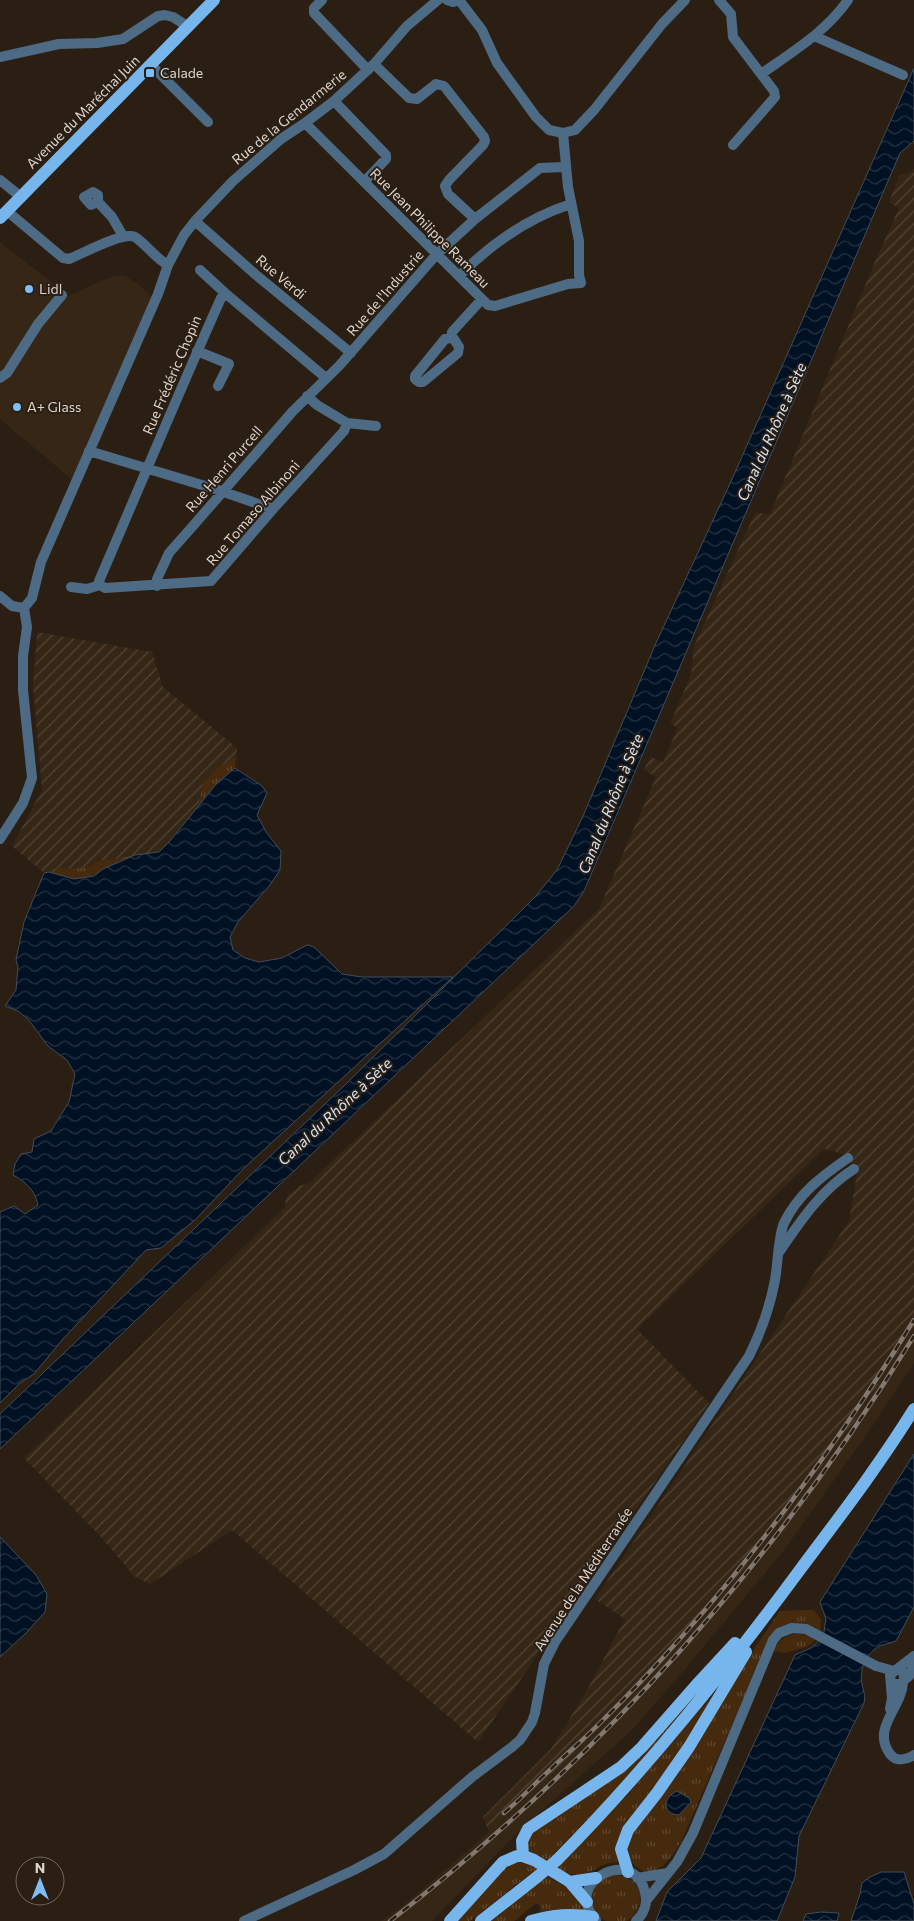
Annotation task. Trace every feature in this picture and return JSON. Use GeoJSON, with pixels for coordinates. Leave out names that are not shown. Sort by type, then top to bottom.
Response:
{"type":"FeatureCollection","features":[{"type":"Feature","properties":{"kind":"main road","name":"Avenue du Maréchal Juin"},"geometry":{"type":"LineString","coordinates":[[4,215],[214,0]]}},
{"type":"Feature","properties":{"kind":"main road"},"geometry":{"type":"LineString","coordinates":[[481,1921],[556,1860],[586,1830],[671,1736],[780,1596],[864,1483],[914,1409]]}},
{"type":"Feature","properties":{"kind":"main road"},"geometry":{"type":"LineString","coordinates":[[523,1856],[522,1841],[528,1829],[610,1776],[631,1758],[780,1596]]}},
{"type":"Feature","properties":{"kind":"main road"},"geometry":{"type":"LineString","coordinates":[[633,1875],[621,1848],[628,1830],[689,1747],[780,1596]]}},
{"type":"Feature","properties":{"kind":"main road"},"geometry":{"type":"LineString","coordinates":[[450,1921],[504,1862],[512,1857],[523,1856],[534,1860],[570,1882],[587,1902]]}},
{"type":"Feature","properties":{"kind":"main road"},"geometry":{"type":"LineString","coordinates":[[570,1882],[596,1878]]}},
{"type":"Feature","properties":{"kind":"main road"},"geometry":{"type":"LineString","coordinates":[[531,1921],[546,1917],[574,1914],[595,1919]]}},
{"type":"Feature","properties":{"kind":"street"},"geometry":{"type":"LineString","coordinates":[[322,0],[314,8],[314,13],[371,66],[409,98],[417,99],[436,84],[444,86],[484,137],[484,145],[448,180],[445,186],[448,194],[475,220]]}},
{"type":"Feature","properties":{"kind":"street","name":"Rue de la Gendarmerie"},"geometry":{"type":"LineString","coordinates":[[24,608],[32,598],[41,562],[158,294],[168,265],[176,248],[195,220],[249,166],[281,139],[334,101],[371,66],[408,26],[438,0]]}},
{"type":"Feature","properties":{"kind":"street"},"geometry":{"type":"LineString","coordinates":[[447,0],[453,2],[458,0],[482,30],[497,63],[536,117],[549,130],[563,133],[575,130],[594,110],[662,24],[685,0]]}},
{"type":"Feature","properties":{"kind":"street"},"geometry":{"type":"LineString","coordinates":[[719,0],[731,14],[733,37],[774,91],[775,97],[732,145]]}},
{"type":"Feature","properties":{"kind":"street"},"geometry":{"type":"LineString","coordinates":[[761,74],[814,36],[838,14],[848,0]]}},
{"type":"Feature","properties":{"kind":"street"},"geometry":{"type":"LineString","coordinates":[[0,57],[59,44],[97,43],[123,39],[158,16],[173,17],[187,26]]}},
{"type":"Feature","properties":{"kind":"street"},"geometry":{"type":"LineString","coordinates":[[814,36],[903,75]]}},
{"type":"Feature","properties":{"kind":"street"},"geometry":{"type":"LineString","coordinates":[[151,65],[208,122]]}},
{"type":"Feature","properties":{"kind":"street"},"geometry":{"type":"LineString","coordinates":[[334,101],[386,155],[386,159],[364,182]]}},
{"type":"Feature","properties":{"kind":"street","name":"Rue Jean Philippe Rameau"},"geometry":{"type":"LineString","coordinates":[[305,123],[436,256],[488,305],[495,306],[568,284],[581,283],[579,275],[579,240],[571,204]]}},
{"type":"Feature","properties":{"kind":"street"},"geometry":{"type":"LineString","coordinates":[[459,276],[494,243],[509,232],[571,204],[565,167],[563,133]]}},
{"type":"Feature","properties":{"kind":"street","name":"Rue de l'Industrie"},"geometry":{"type":"LineString","coordinates":[[326,378],[436,256],[475,220],[540,168],[565,167]]}},
{"type":"Feature","properties":{"kind":"street"},"geometry":{"type":"LineString","coordinates":[[0,180],[21,196]]}},
{"type":"Feature","properties":{"kind":"street"},"geometry":{"type":"LineString","coordinates":[[98,202],[112,217],[123,236]]}},
{"type":"Feature","properties":{"kind":"street"},"geometry":{"type":"LineString","coordinates":[[4,215],[63,258],[69,259],[123,236],[130,235],[168,265]]}},
{"type":"Feature","properties":{"kind":"street","name":"Rue Verdi"},"geometry":{"type":"LineString","coordinates":[[195,220],[255,274],[350,353]]}},
{"type":"Feature","properties":{"kind":"street"},"geometry":{"type":"LineString","coordinates":[[200,270],[326,378]]}},
{"type":"Feature","properties":{"kind":"street","name":"Rue Frédéric Chopin"},"geometry":{"type":"LineString","coordinates":[[146,468],[170,417],[197,351],[225,293]]}},
{"type":"Feature","properties":{"kind":"street"},"geometry":{"type":"LineString","coordinates":[[0,378],[6,373],[38,324],[62,294]]}},
{"type":"Feature","properties":{"kind":"street"},"geometry":{"type":"LineString","coordinates":[[451,338],[452,332],[482,299]]}},
{"type":"Feature","properties":{"kind":"street"},"geometry":{"type":"LineString","coordinates":[[451,338],[454,339],[459,348],[458,353],[423,382],[415,379],[415,376],[445,339],[451,338]]}},
{"type":"Feature","properties":{"kind":"street"},"geometry":{"type":"LineString","coordinates":[[197,351],[229,364],[218,386]]}},
{"type":"Feature","properties":{"kind":"street","name":"Rue Henri Purcell"},"geometry":{"type":"LineString","coordinates":[[157,586],[157,579],[170,553],[222,491],[229,486],[307,396],[326,378]]}},
{"type":"Feature","properties":{"kind":"street"},"geometry":{"type":"LineString","coordinates":[[307,396],[317,405],[347,423],[376,426]]}},
{"type":"Feature","properties":{"kind":"street","name":"Rue Tomaso Albinoni"},"geometry":{"type":"LineString","coordinates":[[71,587],[86,589],[100,585],[104,588],[157,586],[211,581],[344,431],[347,423]]}},
{"type":"Feature","properties":{"kind":"street"},"geometry":{"type":"LineString","coordinates":[[89,451],[222,491],[273,509]]}},
{"type":"Feature","properties":{"kind":"street"},"geometry":{"type":"LineString","coordinates":[[100,585],[99,580],[146,468]]}},
{"type":"Feature","properties":{"kind":"street"},"geometry":{"type":"LineString","coordinates":[[0,596],[12,606],[24,608],[27,627],[23,656],[23,690],[32,778],[23,803],[0,839]]}},
{"type":"Feature","properties":{"kind":"street","name":"Avenue de la Méditerranée"},"geometry":{"type":"LineString","coordinates":[[780,1252],[809,1209],[827,1176],[848,1158]]}},
{"type":"Feature","properties":{"kind":"street","name":"Avenue de la Méditerranée"},"geometry":{"type":"LineString","coordinates":[[809,1209],[842,1177],[854,1169]]}},
{"type":"Feature","properties":{"kind":"street","name":"Avenue de la Méditerranée"},"geometry":{"type":"LineString","coordinates":[[244,1921],[384,1854],[472,1777],[512,1747],[527,1731],[535,1713],[544,1664],[555,1642],[749,1356],[764,1323],[775,1280],[784,1222],[799,1199],[818,1179],[827,1176],[842,1177]]}},
{"type":"Feature","properties":{"kind":"street"},"geometry":{"type":"LineString","coordinates":[[636,1921],[643,1913],[646,1901],[682,1855],[693,1834],[773,1640],[779,1633],[792,1628],[806,1629],[893,1675],[902,1672],[904,1681],[900,1696],[890,1715],[882,1742],[892,1756],[898,1759],[910,1758]]}},
{"type":"Feature","properties":{"kind":"street"},"geometry":{"type":"LineString","coordinates":[[890,1715],[893,1675],[914,1656]]}},
{"type":"Feature","properties":{"kind":"street"},"geometry":{"type":"LineString","coordinates":[[904,1681],[914,1666]]}},
{"type":"Feature","properties":{"kind":"street"},"geometry":{"type":"LineString","coordinates":[[595,1919],[587,1902],[589,1889],[596,1878],[608,1871],[621,1870],[633,1875],[656,1876],[668,1872]]}},
{"type":"Feature","properties":{"kind":"street"},"geometry":{"type":"LineString","coordinates":[[633,1875],[644,1889],[646,1901]]}},
{"type":"Feature","properties":{"kind":"shaded area"},"geometry":{"type":"Polygon","coordinates":[[[914,168],[914,1327],[856,1419],[770,1536],[706,1615],[638,1689],[489,1832],[483,1817],[552,1748],[587,1690],[625,1619],[595,1599],[849,1221],[857,1173],[846,1154],[824,1149],[637,1329],[709,1403],[478,1742],[232,1530],[150,1584],[134,1576],[101,1537],[24,1458],[285,1207],[286,1197],[299,1186],[309,1183],[599,909],[656,777],[644,770],[650,757],[663,762],[678,727],[670,724],[691,674],[694,646],[755,513],[770,514],[899,208],[889,202],[899,176],[912,171],[914,168]]]}},
{"type":"Feature","properties":{"kind":"shaded area"},"geometry":{"type":"Polygon","coordinates":[[[0,242],[69,296],[101,281],[116,276],[125,276],[137,283],[152,297],[75,482],[0,419],[0,242]]]}},
{"type":"Feature","properties":{"kind":"shaded area"},"geometry":{"type":"Polygon","coordinates":[[[37,632],[152,652],[163,687],[237,748],[236,757],[219,767],[203,784],[198,808],[170,842],[159,852],[100,860],[87,868],[53,869],[44,873],[12,846],[42,790],[33,685],[37,632]]]}},
{"type":"Feature","properties":{"kind":"shaded area"},"geometry":{"type":"Polygon","coordinates":[[[914,1327],[914,1363],[876,1421],[785,1549],[632,1730],[517,1833],[432,1921],[381,1921],[404,1905],[489,1832],[568,1758],[638,1689],[706,1615],[770,1536],[856,1419],[914,1327]]]}},
{"type":"Feature","properties":{"kind":"green space"},"geometry":{"type":"Polygon","coordinates":[[[236,757],[235,768],[217,783],[198,808],[203,784],[219,767],[236,757]]]}},
{"type":"Feature","properties":{"kind":"green space"},"geometry":{"type":"Polygon","coordinates":[[[135,855],[83,878],[76,879],[49,873],[53,869],[87,868],[100,860],[135,855]]]}},
{"type":"Feature","properties":{"kind":"green space"},"geometry":{"type":"Polygon","coordinates":[[[814,1610],[821,1620],[820,1630],[813,1642],[806,1647],[785,1653],[773,1651],[779,1642],[787,1636],[802,1634],[808,1636],[812,1627],[771,1635],[681,1842],[671,1857],[664,1865],[648,1873],[637,1867],[628,1854],[631,1837],[677,1776],[754,1649],[780,1611],[814,1610]]]}},
{"type":"Feature","properties":{"kind":"green space"},"geometry":{"type":"Polygon","coordinates":[[[720,1668],[618,1789],[553,1854],[561,1862],[626,1797],[717,1690],[686,1745],[620,1835],[619,1862],[604,1865],[583,1875],[575,1875],[558,1870],[528,1852],[527,1837],[617,1775],[720,1668]]]}},
{"type":"Feature","properties":{"kind":"green space"},"geometry":{"type":"Polygon","coordinates":[[[522,1861],[533,1865],[556,1882],[569,1888],[577,1895],[583,1910],[540,1915],[540,1906],[536,1903],[514,1921],[490,1921],[544,1878],[534,1871],[470,1921],[458,1921],[503,1868],[522,1861]]]}},
{"type":"Feature","properties":{"kind":"green space"},"geometry":{"type":"Polygon","coordinates":[[[616,1875],[625,1877],[633,1882],[638,1890],[640,1899],[638,1908],[633,1916],[625,1921],[616,1923],[607,1921],[599,1916],[594,1908],[592,1899],[594,1890],[599,1882],[607,1877],[616,1875]]]}},
{"type":"Feature","properties":{"kind":"water","name":"Canal du Rhône à Sète"},"geometry":{"type":"Polygon","coordinates":[[[914,68],[914,141],[900,153],[584,891],[574,906],[0,1449],[0,1414],[348,1082],[535,897],[557,870],[584,814],[656,643],[733,477],[914,68]]]}},
{"type":"Feature","properties":{"kind":"water"},"geometry":{"type":"Polygon","coordinates":[[[235,768],[262,786],[267,793],[257,815],[266,832],[281,851],[280,870],[270,885],[238,922],[230,937],[233,950],[245,958],[259,962],[282,958],[307,945],[314,947],[342,974],[362,977],[453,977],[245,1167],[196,1219],[161,1248],[146,1250],[63,1339],[34,1374],[20,1383],[0,1403],[0,1212],[14,1206],[25,1214],[38,1205],[35,1195],[29,1187],[13,1175],[15,1164],[21,1154],[32,1152],[34,1139],[51,1131],[69,1102],[75,1074],[67,1060],[48,1046],[28,1019],[18,1011],[5,1006],[16,990],[18,967],[16,960],[24,922],[44,873],[49,872],[74,879],[94,876],[103,869],[135,855],[159,852],[217,783],[235,768]]]}},
{"type":"Feature","properties":{"kind":"water"},"geometry":{"type":"Polygon","coordinates":[[[914,1454],[914,1607],[896,1641],[880,1646],[867,1657],[861,1678],[865,1695],[864,1703],[799,1836],[795,1877],[777,1921],[656,1921],[667,1892],[701,1858],[795,1655],[811,1648],[823,1638],[826,1619],[820,1602],[914,1454]]]}},
{"type":"Feature","properties":{"kind":"water"},"geometry":{"type":"Polygon","coordinates":[[[0,1537],[36,1575],[47,1594],[45,1612],[0,1657],[0,1537]]]}},
{"type":"Feature","properties":{"kind":"water"},"geometry":{"type":"Polygon","coordinates":[[[677,1791],[689,1798],[691,1802],[679,1815],[669,1812],[666,1805],[672,1794],[677,1791]]]}},
{"type":"Feature","properties":{"kind":"water"},"geometry":{"type":"Polygon","coordinates":[[[881,1872],[904,1872],[914,1904],[914,1921],[851,1921],[862,1883],[881,1872]]]}},
{"type":"Feature","properties":{"kind":"water"},"geometry":{"type":"Polygon","coordinates":[[[821,1912],[839,1913],[837,1921],[803,1921],[806,1914],[821,1912]]]}},
{"type":"Feature","properties":{"kind":"railway"},"geometry":{"type":"LineString","coordinates":[[504,1813],[592,1731],[643,1679],[728,1582],[768,1532],[844,1428],[914,1320]]}},
{"type":"Feature","properties":{"kind":"railway"},"geometry":{"type":"LineString","coordinates":[[390,1921],[467,1859],[541,1793],[611,1724],[679,1652],[743,1578],[803,1500],[860,1419],[914,1336]]}},
{"type":"Feature","properties":{"kind":"place","name":"Calade"},"geometry":{"type":"Point","coordinates":[150,73]}},
{"type":"Feature","properties":{"kind":"place","name":"Lidl"},"geometry":{"type":"Point","coordinates":[29,289]}},
{"type":"Feature","properties":{"kind":"place","name":"A+ Glass"},"geometry":{"type":"Point","coordinates":[17,407]}}]}
